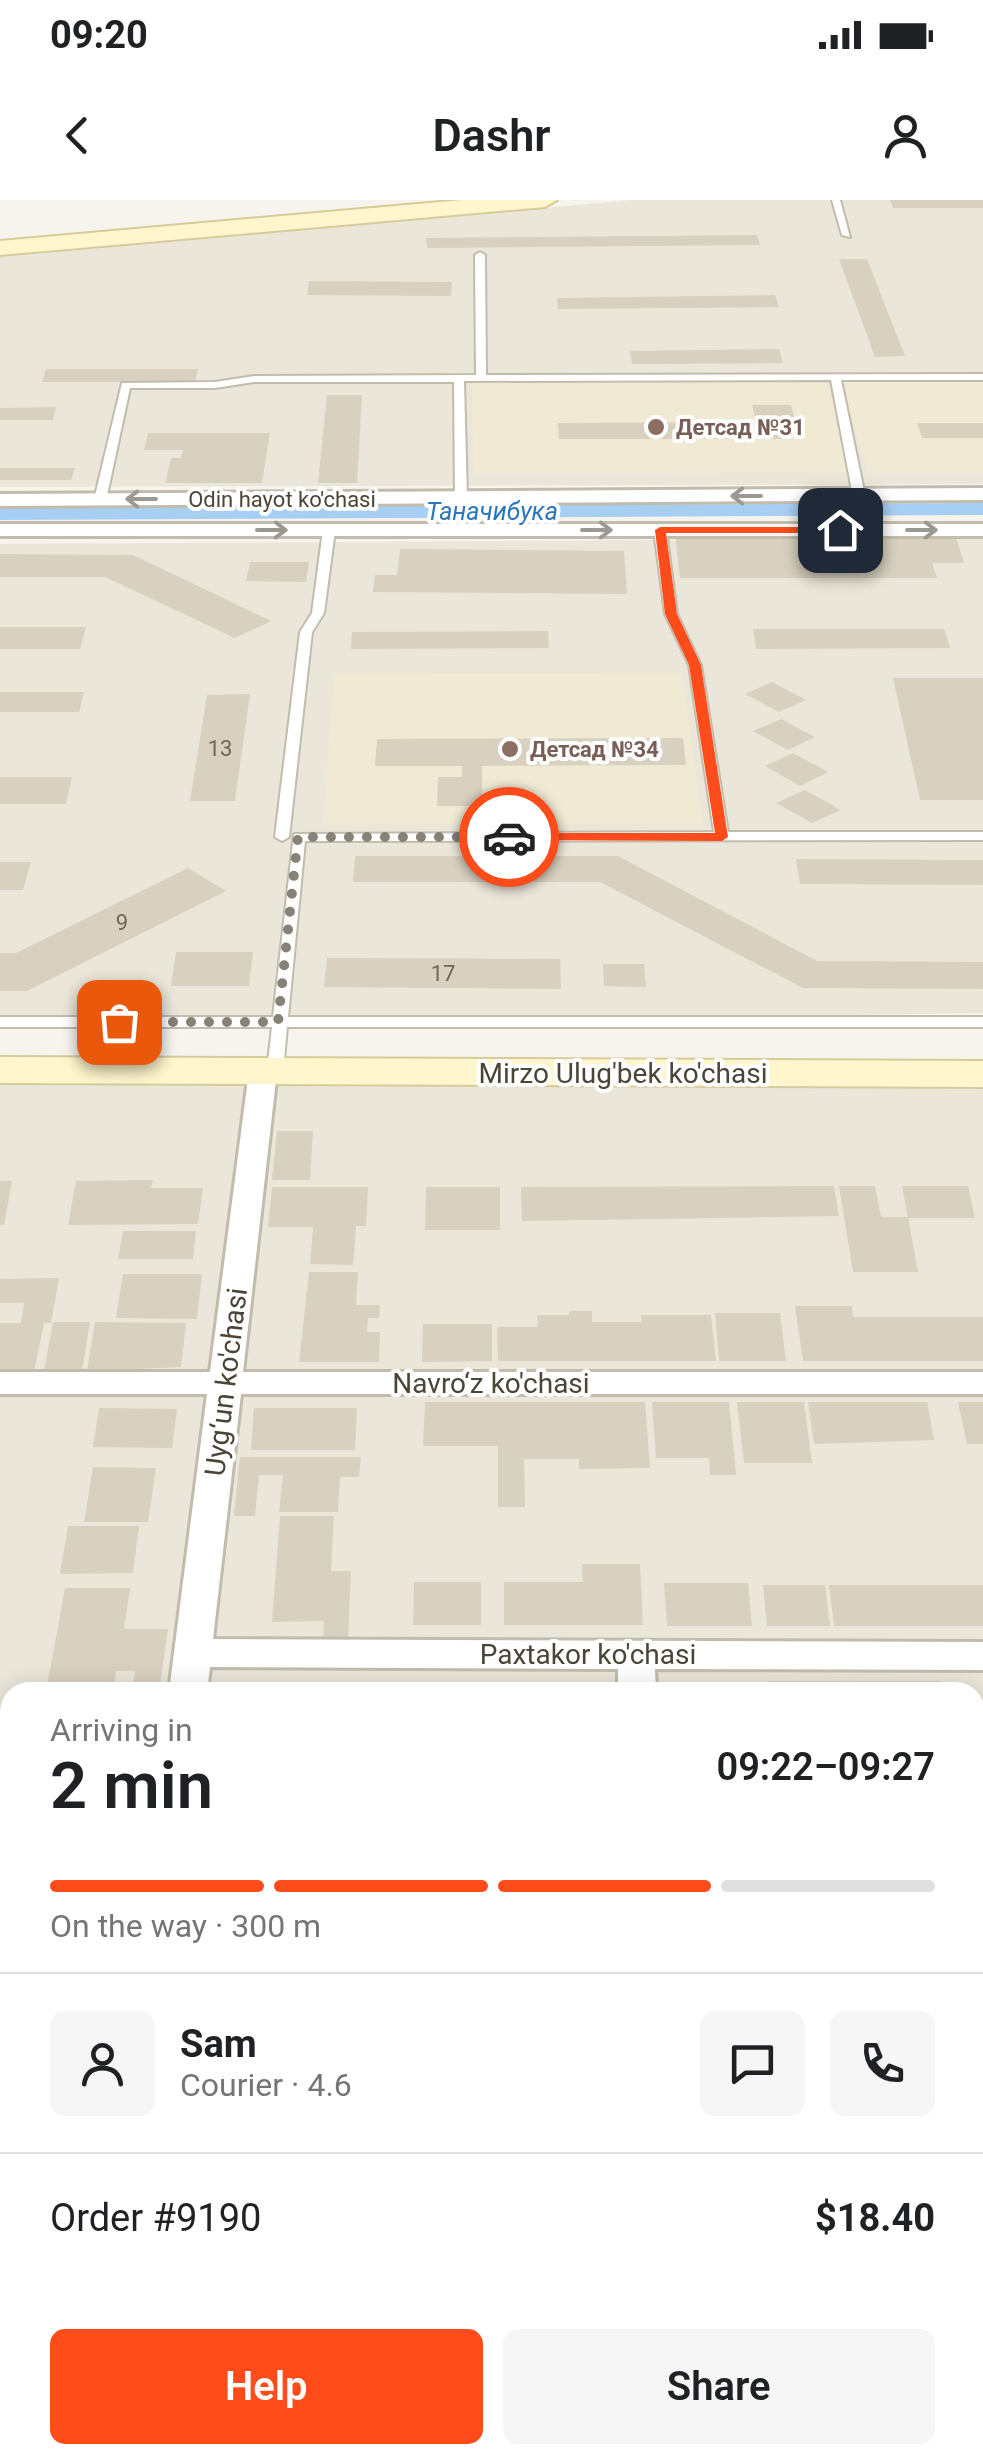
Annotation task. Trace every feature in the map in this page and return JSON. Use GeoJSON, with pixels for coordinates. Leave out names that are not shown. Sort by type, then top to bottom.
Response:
{"type":"FeatureCollection","features":[{"type":"Feature","properties":{"kind":"street"},"geometry":{"type":"LineString","coordinates":[[0,228],[274,200]]}},
{"type":"Feature","properties":{"kind":"street"},"geometry":{"type":"LineString","coordinates":[[0,248],[545,200]]}},
{"type":"Feature","properties":{"kind":"street","name":"Odin hayot ko'chasi"},"geometry":{"type":"LineString","coordinates":[[0,500],[983,494]]}},
{"type":"Feature","properties":{"kind":"street","name":"Odin hayot ko'chasi"},"geometry":{"type":"LineString","coordinates":[[0,530],[983,530]]}},
{"type":"Feature","properties":{"kind":"street","name":"Mirzo Ulug'bek ko'chasi"},"geometry":{"type":"LineString","coordinates":[[0,1070],[983,1074]]}},
{"type":"Feature","properties":{"kind":"street","name":"Uyg‘un ko'chasi"},"geometry":{"type":"LineString","coordinates":[[189,1682],[269,1071]]}},
{"type":"Feature","properties":{"kind":"street","name":"Navro‘z ko'chasi"},"geometry":{"type":"LineString","coordinates":[[0,1383],[983,1383]]}},
{"type":"Feature","properties":{"kind":"street","name":"Paxtakor ko'chasi"},"geometry":{"type":"LineString","coordinates":[[193,1653],[983,1656]]}},
{"type":"Feature","properties":{"kind":"street"},"geometry":{"type":"LineString","coordinates":[[636,1654],[637,1682]]}},
{"type":"Feature","properties":{"kind":"lane"},"geometry":{"type":"LineString","coordinates":[[836,200],[847,235]]}},
{"type":"Feature","properties":{"kind":"lane"},"geometry":{"type":"LineString","coordinates":[[480,254],[481,378]]}},
{"type":"Feature","properties":{"kind":"lane"},"geometry":{"type":"LineString","coordinates":[[835,377],[859,496]]}},
{"type":"Feature","properties":{"kind":"lane"},"geometry":{"type":"LineString","coordinates":[[100,500],[126,385],[215,384],[254,379],[983,377]]}},
{"type":"Feature","properties":{"kind":"lane"},"geometry":{"type":"LineString","coordinates":[[459,378],[461,498]]}},
{"type":"Feature","properties":{"kind":"lane"},"geometry":{"type":"LineString","coordinates":[[282,837],[306,632],[318,613],[329,530]]}},
{"type":"Feature","properties":{"kind":"lane"},"geometry":{"type":"LineString","coordinates":[[660,530],[671,614],[695,665],[722,837]]}},
{"type":"Feature","properties":{"kind":"lane"},"geometry":{"type":"LineString","coordinates":[[269,1071],[298,837],[983,836]]}},
{"type":"Feature","properties":{"kind":"lane"},"geometry":{"type":"LineString","coordinates":[[0,1022],[983,1022]]}},
{"type":"Feature","properties":{"kind":"shaded area"},"geometry":{"type":"Polygon","coordinates":[[[632,200],[983,200],[983,484],[0,487],[0,257],[632,200]]]}},
{"type":"Feature","properties":{"kind":"shaded area","name":"Детсад №31"},"geometry":{"type":"Polygon","coordinates":[[[827,381],[852,472],[473,474],[472,383],[827,381]]]}},
{"type":"Feature","properties":{"kind":"shaded area"},"geometry":{"type":"Polygon","coordinates":[[[983,381],[983,473],[869,474],[840,382],[983,381]]]}},
{"type":"Feature","properties":{"kind":"shaded area"},"geometry":{"type":"Polygon","coordinates":[[[983,538],[983,1013],[0,1028],[0,544],[983,538]]]}},
{"type":"Feature","properties":{"kind":"shaded area","name":"Детсад №34"},"geometry":{"type":"Polygon","coordinates":[[[682,673],[703,824],[323,824],[334,674],[682,673]]]}},
{"type":"Feature","properties":{"kind":"shaded area"},"geometry":{"type":"Polygon","coordinates":[[[0,1070],[983,1074],[983,1682],[0,1682],[0,1070]]]}},
{"type":"Feature","properties":{"kind":"building"},"geometry":{"type":"Polygon","coordinates":[[[890,200],[983,200],[983,208],[893,208],[890,200]]]}},
{"type":"Feature","properties":{"kind":"building"},"geometry":{"type":"Polygon","coordinates":[[[757,235],[760,245],[427,248],[426,238],[757,235]]]}},
{"type":"Feature","properties":{"kind":"building"},"geometry":{"type":"Polygon","coordinates":[[[839,259],[867,259],[905,356],[875,357],[839,259]]]}},
{"type":"Feature","properties":{"kind":"building"},"geometry":{"type":"Polygon","coordinates":[[[309,281],[452,282],[451,296],[307,295],[309,281]]]}},
{"type":"Feature","properties":{"kind":"building"},"geometry":{"type":"Polygon","coordinates":[[[775,295],[779,307],[558,309],[557,298],[775,295]]]}},
{"type":"Feature","properties":{"kind":"building"},"geometry":{"type":"Polygon","coordinates":[[[779,349],[783,363],[632,364],[630,351],[779,349]]]}},
{"type":"Feature","properties":{"kind":"building"},"geometry":{"type":"Polygon","coordinates":[[[46,369],[198,369],[195,382],[42,382],[46,369]]]}},
{"type":"Feature","properties":{"kind":"building"},"geometry":{"type":"Polygon","coordinates":[[[327,395],[362,395],[357,483],[318,483],[327,395]]]}},
{"type":"Feature","properties":{"kind":"building"},"geometry":{"type":"Polygon","coordinates":[[[752,405],[791,405],[795,420],[779,420],[783,439],[559,439],[558,423],[756,422],[752,405]]]}},
{"type":"Feature","properties":{"kind":"building"},"geometry":{"type":"Polygon","coordinates":[[[56,407],[53,420],[0,420],[0,408],[56,407]]]}},
{"type":"Feature","properties":{"kind":"building"},"geometry":{"type":"Polygon","coordinates":[[[917,423],[983,423],[983,438],[922,438],[917,423]]]}},
{"type":"Feature","properties":{"kind":"building"},"geometry":{"type":"Polygon","coordinates":[[[148,433],[270,433],[262,483],[165,483],[171,458],[181,458],[183,450],[144,450],[148,433]]]}},
{"type":"Feature","properties":{"kind":"building"},"geometry":{"type":"Polygon","coordinates":[[[0,468],[75,468],[71,480],[0,480],[0,468]]]}},
{"type":"Feature","properties":{"kind":"building"},"geometry":{"type":"Polygon","coordinates":[[[675,533],[955,534],[964,563],[932,563],[937,578],[680,578],[675,533]]]}},
{"type":"Feature","properties":{"kind":"building"},"geometry":{"type":"Polygon","coordinates":[[[400,549],[624,551],[627,594],[373,592],[375,575],[397,575],[400,549]]]}},
{"type":"Feature","properties":{"kind":"building"},"geometry":{"type":"Polygon","coordinates":[[[0,554],[133,555],[271,621],[235,638],[105,577],[0,577],[0,554]]]}},
{"type":"Feature","properties":{"kind":"building"},"geometry":{"type":"Polygon","coordinates":[[[250,562],[309,562],[306,582],[246,581],[250,562]]]}},
{"type":"Feature","properties":{"kind":"building"},"geometry":{"type":"Polygon","coordinates":[[[0,627],[86,627],[80,649],[0,649],[0,627]]]}},
{"type":"Feature","properties":{"kind":"building"},"geometry":{"type":"Polygon","coordinates":[[[753,629],[944,629],[950,648],[756,649],[753,629]]]}},
{"type":"Feature","properties":{"kind":"building"},"geometry":{"type":"Polygon","coordinates":[[[548,631],[549,648],[351,649],[352,632],[548,631]]]}},
{"type":"Feature","properties":{"kind":"building"},"geometry":{"type":"Polygon","coordinates":[[[893,678],[983,678],[983,800],[920,800],[893,678]]]}},
{"type":"Feature","properties":{"kind":"building"},"geometry":{"type":"Polygon","coordinates":[[[772,682],[806,700],[779,712],[745,694],[772,682]]]}},
{"type":"Feature","properties":{"kind":"building"},"geometry":{"type":"Polygon","coordinates":[[[0,692],[84,692],[79,712],[0,712],[0,692]]]}},
{"type":"Feature","properties":{"kind":"building"},"geometry":{"type":"Polygon","coordinates":[[[250,694],[235,801],[190,801],[207,695],[250,694]]]}},
{"type":"Feature","properties":{"kind":"building"},"geometry":{"type":"Polygon","coordinates":[[[781,719],[815,737],[788,750],[753,731],[781,719]]]}},
{"type":"Feature","properties":{"kind":"building"},"geometry":{"type":"Polygon","coordinates":[[[683,738],[686,765],[482,766],[482,806],[437,806],[438,777],[462,777],[462,766],[375,766],[377,739],[683,738]]]}},
{"type":"Feature","properties":{"kind":"building"},"geometry":{"type":"Polygon","coordinates":[[[793,753],[828,772],[800,786],[765,766],[793,753]]]}},
{"type":"Feature","properties":{"kind":"building"},"geometry":{"type":"Polygon","coordinates":[[[0,777],[72,777],[66,804],[0,804],[0,777]]]}},
{"type":"Feature","properties":{"kind":"building"},"geometry":{"type":"Polygon","coordinates":[[[805,790],[841,810],[812,823],[776,803],[805,790]]]}},
{"type":"Feature","properties":{"kind":"building"},"geometry":{"type":"Polygon","coordinates":[[[355,856],[618,856],[817,961],[983,962],[983,989],[803,988],[600,882],[353,882],[355,856]]]}},
{"type":"Feature","properties":{"kind":"building"},"geometry":{"type":"Polygon","coordinates":[[[796,859],[983,860],[983,885],[800,884],[796,859]]]}},
{"type":"Feature","properties":{"kind":"building"},"geometry":{"type":"Polygon","coordinates":[[[0,862],[31,862],[23,890],[0,890],[0,862]]]}},
{"type":"Feature","properties":{"kind":"building"},"geometry":{"type":"Polygon","coordinates":[[[188,868],[226,891],[27,991],[0,991],[0,953],[16,953],[188,868]]]}},
{"type":"Feature","properties":{"kind":"building"},"geometry":{"type":"Polygon","coordinates":[[[176,952],[253,952],[249,986],[171,986],[176,952]]]}},
{"type":"Feature","properties":{"kind":"building"},"geometry":{"type":"Polygon","coordinates":[[[327,958],[560,959],[561,989],[324,987],[327,958]]]}},
{"type":"Feature","properties":{"kind":"building"},"geometry":{"type":"Polygon","coordinates":[[[603,964],[644,964],[646,987],[604,986],[603,964]]]}},
{"type":"Feature","properties":{"kind":"building"},"geometry":{"type":"Polygon","coordinates":[[[277,1131],[313,1131],[310,1180],[272,1180],[277,1131]]]}},
{"type":"Feature","properties":{"kind":"building"},"geometry":{"type":"Polygon","coordinates":[[[153,1180],[151,1188],[203,1188],[198,1224],[68,1225],[76,1181],[153,1180]]]}},
{"type":"Feature","properties":{"kind":"building"},"geometry":{"type":"Polygon","coordinates":[[[0,1181],[12,1181],[4,1225],[0,1225],[0,1181]]]}},
{"type":"Feature","properties":{"kind":"building"},"geometry":{"type":"Polygon","coordinates":[[[834,1186],[839,1216],[522,1221],[521,1187],[834,1186]]]}},
{"type":"Feature","properties":{"kind":"building"},"geometry":{"type":"Polygon","coordinates":[[[839,1186],[875,1186],[881,1217],[908,1217],[918,1272],[853,1272],[839,1186]]]}},
{"type":"Feature","properties":{"kind":"building"},"geometry":{"type":"Polygon","coordinates":[[[902,1186],[968,1186],[975,1218],[908,1218],[902,1186]]]}},
{"type":"Feature","properties":{"kind":"building"},"geometry":{"type":"Polygon","coordinates":[[[272,1187],[368,1187],[366,1226],[356,1226],[353,1265],[310,1264],[313,1227],[268,1227],[272,1187]]]}},
{"type":"Feature","properties":{"kind":"building"},"geometry":{"type":"Polygon","coordinates":[[[426,1187],[500,1187],[500,1230],[425,1230],[426,1187]]]}},
{"type":"Feature","properties":{"kind":"building"},"geometry":{"type":"Polygon","coordinates":[[[123,1231],[196,1231],[193,1259],[118,1259],[123,1231]]]}},
{"type":"Feature","properties":{"kind":"building"},"geometry":{"type":"Polygon","coordinates":[[[309,1272],[358,1272],[356,1305],[380,1305],[379,1318],[368,1318],[367,1332],[380,1332],[379,1362],[299,1362],[309,1272]]]}},
{"type":"Feature","properties":{"kind":"building"},"geometry":{"type":"Polygon","coordinates":[[[123,1274],[202,1274],[197,1319],[116,1318],[123,1274]]]}},
{"type":"Feature","properties":{"kind":"building"},"geometry":{"type":"Polygon","coordinates":[[[59,1278],[51,1323],[44,1323],[34,1372],[0,1372],[0,1323],[21,1323],[24,1303],[0,1303],[0,1279],[59,1278]]]}},
{"type":"Feature","properties":{"kind":"building"},"geometry":{"type":"Polygon","coordinates":[[[795,1306],[852,1306],[853,1317],[983,1317],[983,1361],[803,1361],[795,1306]]]}},
{"type":"Feature","properties":{"kind":"building"},"geometry":{"type":"Polygon","coordinates":[[[569,1311],[592,1311],[592,1322],[642,1322],[641,1315],[711,1315],[716,1361],[498,1361],[497,1327],[538,1327],[537,1315],[569,1315],[569,1311]]]}},
{"type":"Feature","properties":{"kind":"building"},"geometry":{"type":"Polygon","coordinates":[[[715,1313],[780,1313],[786,1361],[719,1361],[715,1313]]]}},
{"type":"Feature","properties":{"kind":"building"},"geometry":{"type":"Polygon","coordinates":[[[53,1322],[90,1322],[82,1371],[44,1371],[53,1322]]]}},
{"type":"Feature","properties":{"kind":"building"},"geometry":{"type":"Polygon","coordinates":[[[95,1322],[186,1323],[181,1367],[87,1371],[95,1322]]]}},
{"type":"Feature","properties":{"kind":"building"},"geometry":{"type":"Polygon","coordinates":[[[423,1324],[492,1324],[492,1361],[422,1362],[423,1324]]]}},
{"type":"Feature","properties":{"kind":"building"},"geometry":{"type":"Polygon","coordinates":[[[425,1402],[645,1402],[650,1468],[579,1469],[579,1459],[524,1459],[525,1507],[498,1507],[498,1446],[423,1446],[425,1402]]]}},
{"type":"Feature","properties":{"kind":"building"},"geometry":{"type":"Polygon","coordinates":[[[652,1402],[729,1402],[736,1475],[710,1475],[709,1458],[656,1458],[652,1402]]]}},
{"type":"Feature","properties":{"kind":"building"},"geometry":{"type":"Polygon","coordinates":[[[737,1402],[804,1402],[812,1463],[744,1463],[737,1402]]]}},
{"type":"Feature","properties":{"kind":"building"},"geometry":{"type":"Polygon","coordinates":[[[808,1402],[927,1402],[934,1440],[814,1444],[808,1402]]]}},
{"type":"Feature","properties":{"kind":"building"},"geometry":{"type":"Polygon","coordinates":[[[958,1402],[983,1402],[983,1444],[967,1444],[958,1402]]]}},
{"type":"Feature","properties":{"kind":"building"},"geometry":{"type":"Polygon","coordinates":[[[99,1408],[177,1409],[172,1448],[93,1447],[99,1408]]]}},
{"type":"Feature","properties":{"kind":"building"},"geometry":{"type":"Polygon","coordinates":[[[254,1408],[357,1408],[355,1450],[251,1450],[254,1408]]]}},
{"type":"Feature","properties":{"kind":"building"},"geometry":{"type":"Polygon","coordinates":[[[240,1457],[361,1457],[359,1477],[340,1477],[338,1512],[279,1512],[283,1475],[259,1475],[255,1516],[234,1516],[240,1457]]]}},
{"type":"Feature","properties":{"kind":"building"},"geometry":{"type":"Polygon","coordinates":[[[93,1467],[156,1468],[148,1522],[84,1522],[93,1467]]]}},
{"type":"Feature","properties":{"kind":"building"},"geometry":{"type":"Polygon","coordinates":[[[280,1516],[334,1516],[331,1571],[351,1571],[348,1639],[323,1639],[324,1621],[272,1622],[280,1516]]]}},
{"type":"Feature","properties":{"kind":"building"},"geometry":{"type":"Polygon","coordinates":[[[68,1526],[139,1526],[133,1573],[60,1574],[68,1526]]]}},
{"type":"Feature","properties":{"kind":"building"},"geometry":{"type":"Polygon","coordinates":[[[582,1564],[640,1564],[643,1625],[504,1625],[504,1582],[583,1582],[582,1564]]]}},
{"type":"Feature","properties":{"kind":"building"},"geometry":{"type":"Polygon","coordinates":[[[414,1582],[481,1582],[481,1625],[413,1625],[414,1582]]]}},
{"type":"Feature","properties":{"kind":"building"},"geometry":{"type":"Polygon","coordinates":[[[664,1583],[748,1583],[752,1626],[667,1626],[664,1583]]]}},
{"type":"Feature","properties":{"kind":"building"},"geometry":{"type":"Polygon","coordinates":[[[763,1585],[825,1585],[830,1626],[767,1626],[763,1585]]]}},
{"type":"Feature","properties":{"kind":"building"},"geometry":{"type":"Polygon","coordinates":[[[829,1585],[983,1585],[983,1626],[834,1626],[829,1585]]]}},
{"type":"Feature","properties":{"kind":"building"},"geometry":{"type":"Polygon","coordinates":[[[65,1588],[130,1588],[124,1629],[168,1629],[160,1682],[133,1682],[135,1671],[116,1671],[114,1682],[48,1682],[65,1588]]]}},
{"type":"Feature","properties":{"kind":"building"},"geometry":{"type":"Polygon","coordinates":[[[767,1681],[847,1682],[767,1682],[767,1681]]]}},
{"type":"Feature","properties":{"kind":"building"},"geometry":{"type":"Polygon","coordinates":[[[849,1681],[941,1682],[849,1682],[849,1681]]]}},
{"type":"Feature","properties":{"kind":"waterway","name":"Таначибука"},"geometry":{"type":"LineString","coordinates":[[0,514],[983,509]]}},
{"type":"Feature","properties":{"kind":"way so far"},"geometry":{"type":"LineString","coordinates":[[119,1022],[278,1022],[298,837],[509,837]]}},
{"type":"Feature","properties":{"kind":"place","name":"Детсад №31"},"geometry":{"type":"Point","coordinates":[656,427]}},
{"type":"Feature","properties":{"kind":"place","name":"Детсад №34"},"geometry":{"type":"Point","coordinates":[510,749]}},
{"type":"Feature","properties":{"kind":"route"},"geometry":{"type":"LineString","coordinates":[[509,837],[722,837],[693,655],[671,614],[660,530],[840,530]]}}]}
